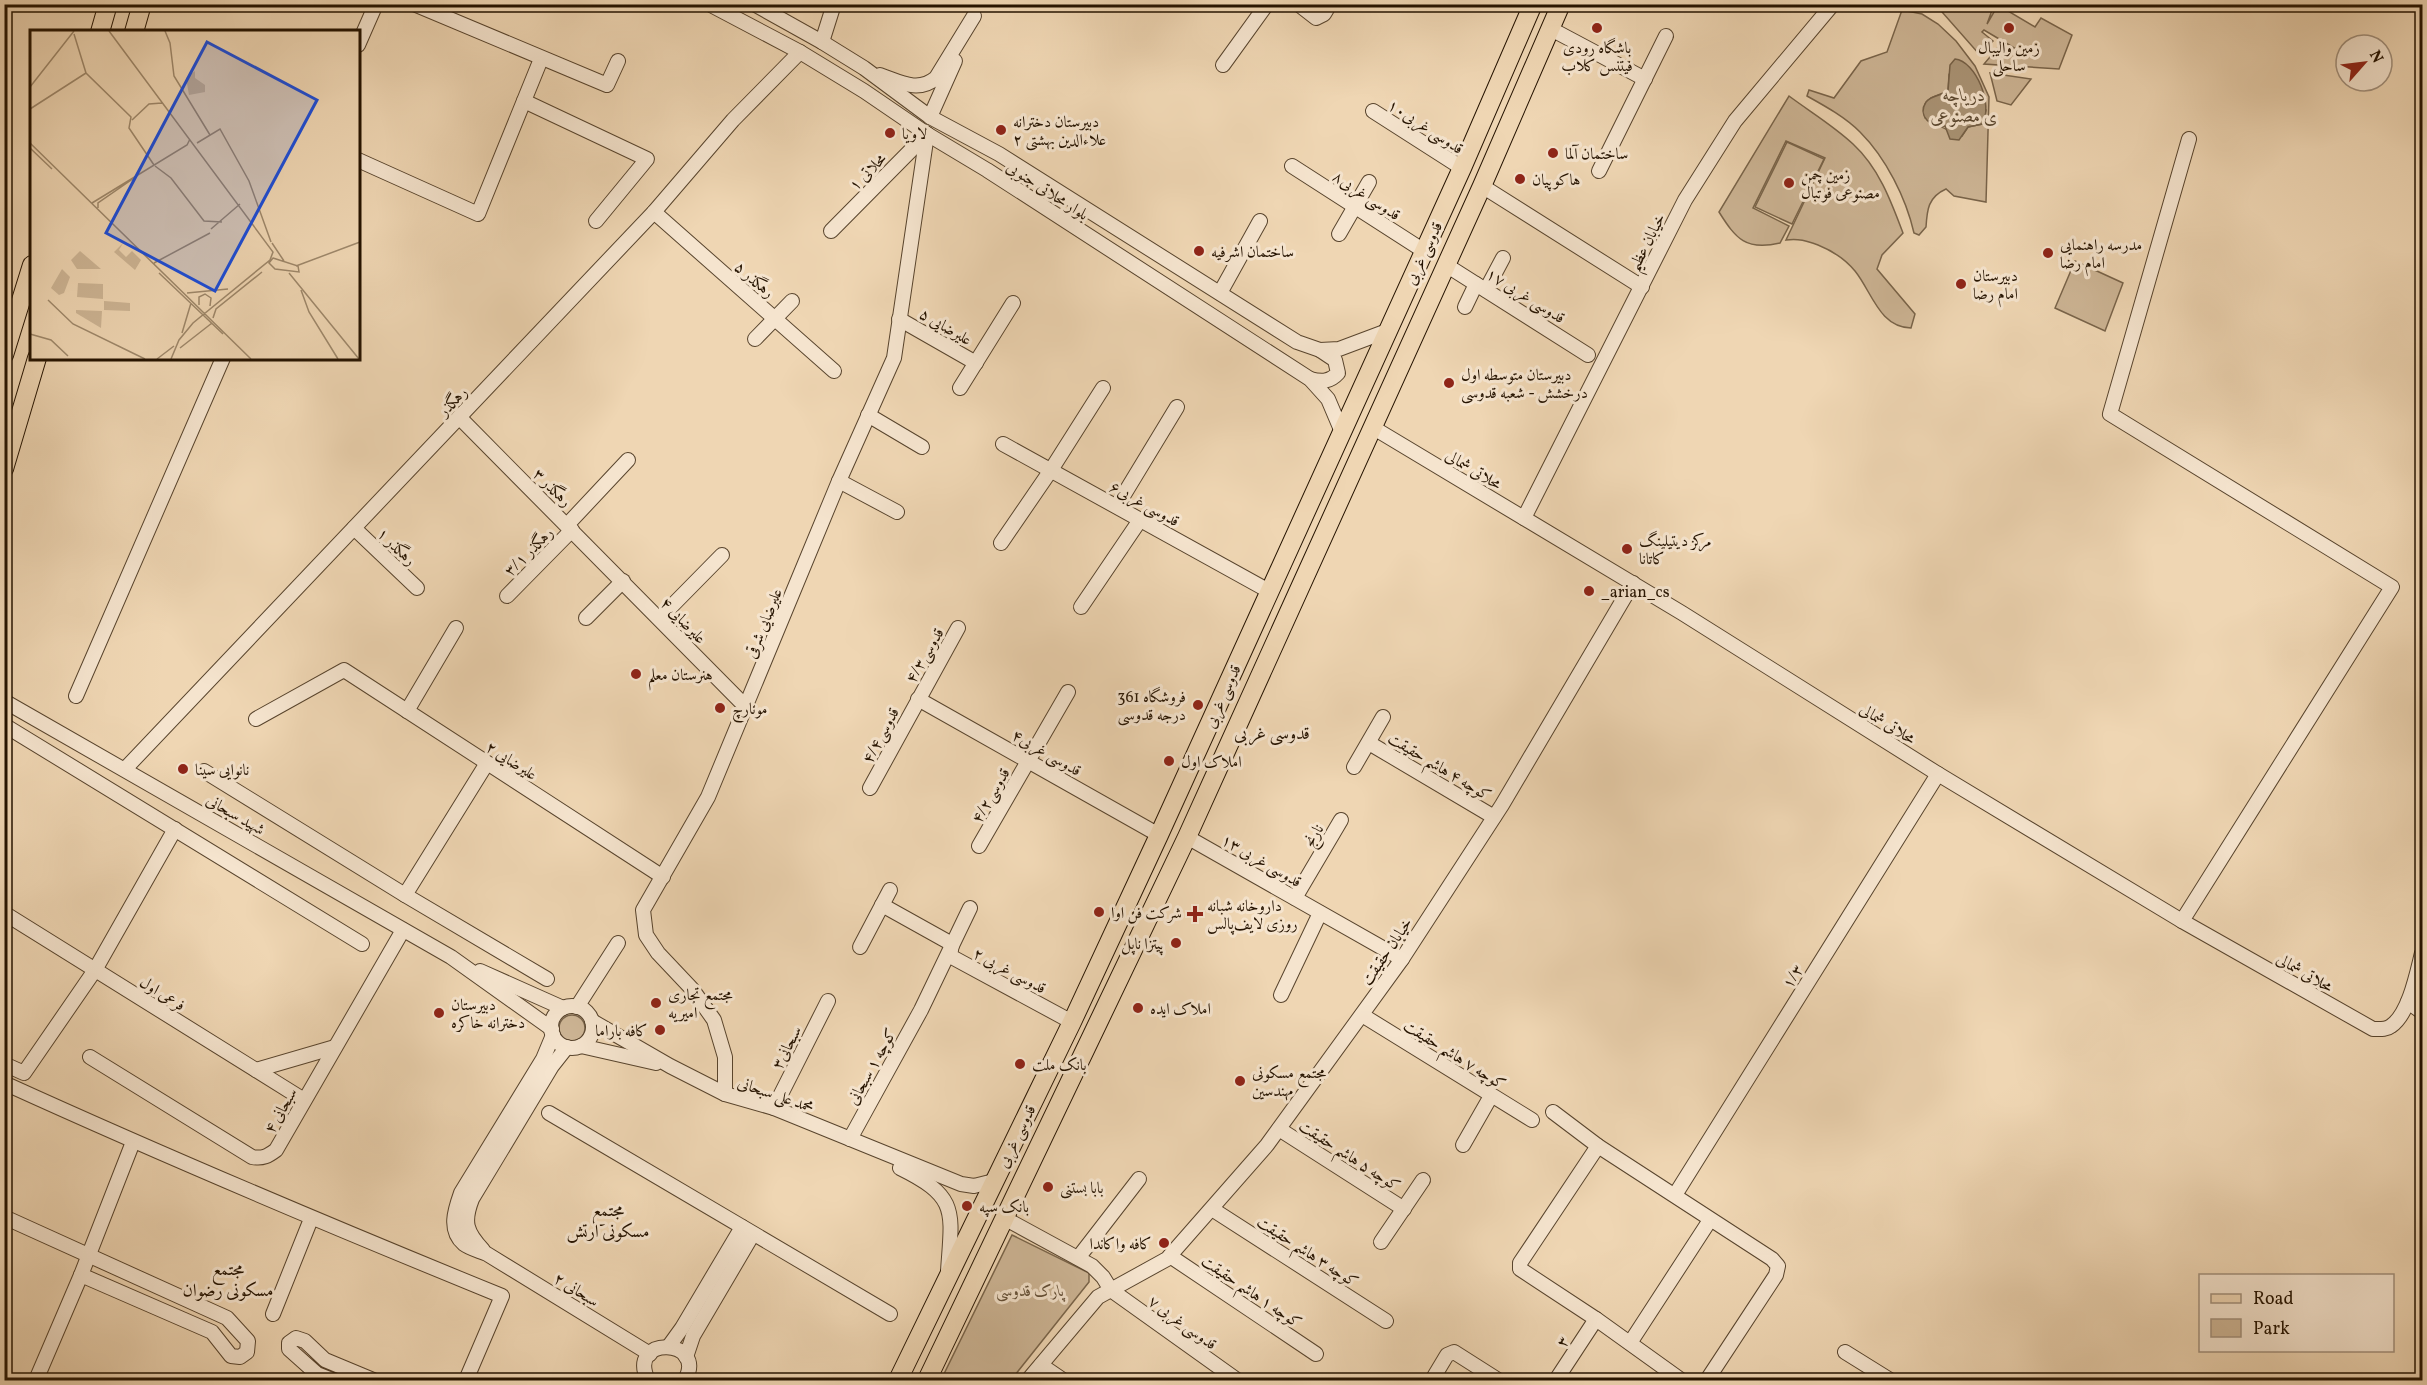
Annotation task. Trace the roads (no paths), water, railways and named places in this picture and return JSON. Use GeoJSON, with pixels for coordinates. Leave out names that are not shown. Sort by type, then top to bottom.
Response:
{"type":"FeatureCollection","features":[{"type":"Feature","properties":{"kind":"main road"},"geometry":{"type":"LineString","coordinates":[[101,30],[108,4]]}},
{"type":"Feature","properties":{"kind":"main road"},"geometry":{"type":"LineString","coordinates":[[135,30],[142,4]]}},
{"type":"Feature","properties":{"kind":"main road","name":"قدوسی غربی"},"geometry":{"type":"LineString","coordinates":[[897,1380],[1088,989],[1462,168],[1533,4]]}},
{"type":"Feature","properties":{"kind":"main road","name":"قدوسی غربی"},"geometry":{"type":"LineString","coordinates":[[927,1380],[1187,837],[1482,186],[1561,4]]}},
{"type":"Feature","properties":{"kind":"main road"},"geometry":{"type":"LineString","coordinates":[[4,355],[30,271]]}},
{"type":"Feature","properties":{"kind":"main road"},"geometry":{"type":"LineString","coordinates":[[4,469],[36,360]]}},
{"type":"Feature","properties":{"kind":"main road"},"geometry":{"type":"LineString","coordinates":[[1218,706],[1241,717]]}},
{"type":"Feature","properties":{"kind":"main road"},"geometry":{"type":"LineString","coordinates":[[1088,989],[1109,999]]}},
{"type":"Feature","properties":{"kind":"street"},"geometry":{"type":"LineString","coordinates":[[360,40],[376,4]]}},
{"type":"Feature","properties":{"kind":"street"},"geometry":{"type":"LineString","coordinates":[[414,4],[607,85],[618,61]]}},
{"type":"Feature","properties":{"kind":"street","name":"بلوار محلاتی جنوبی"},"geometry":{"type":"LineString","coordinates":[[709,4],[800,52],[864,91],[927,134],[987,170],[1310,379],[1328,399],[1342,432]]}},
{"type":"Feature","properties":{"kind":"street","name":"بلوار محلاتی جنوبی"},"geometry":{"type":"LineString","coordinates":[[754,4],[864,68],[930,117],[999,153],[1297,342],[1320,350]]}},
{"type":"Feature","properties":{"kind":"street"},"geometry":{"type":"LineString","coordinates":[[822,42],[834,4]]}},
{"type":"Feature","properties":{"kind":"street"},"geometry":{"type":"LineString","coordinates":[[1223,65],[1267,4]]}},
{"type":"Feature","properties":{"kind":"street"},"geometry":{"type":"LineString","coordinates":[[1298,4],[1317,18],[1321,17],[1330,4]]}},
{"type":"Feature","properties":{"kind":"street","name":"خیابان عظیم"},"geometry":{"type":"LineString","coordinates":[[1524,518],[1685,200],[1735,121],[1833,4]]}},
{"type":"Feature","properties":{"kind":"street"},"geometry":{"type":"LineString","coordinates":[[864,68],[913,86],[923,86],[936,78],[977,10]]}},
{"type":"Feature","properties":{"kind":"street"},"geometry":{"type":"LineString","coordinates":[[930,117],[977,10]]}},
{"type":"Feature","properties":{"kind":"street"},"geometry":{"type":"LineString","coordinates":[[1551,29],[1645,78]]}},
{"type":"Feature","properties":{"kind":"street"},"geometry":{"type":"LineString","coordinates":[[1599,171],[1666,36]]}},
{"type":"Feature","properties":{"kind":"street","name":"رهگذر"},"geometry":{"type":"LineString","coordinates":[[125,769],[654,212],[733,120],[800,52]]}},
{"type":"Feature","properties":{"kind":"street"},"geometry":{"type":"LineString","coordinates":[[360,161],[478,214],[541,59]]}},
{"type":"Feature","properties":{"kind":"street"},"geometry":{"type":"LineString","coordinates":[[524,101],[647,159],[596,221]]}},
{"type":"Feature","properties":{"kind":"street","name":"قدوسی غربی۱۰"},"geometry":{"type":"LineString","coordinates":[[1373,111],[1462,168]]}},
{"type":"Feature","properties":{"kind":"street","name":"۱ محلاتی"},"geometry":{"type":"LineString","coordinates":[[831,231],[927,134]]}},
{"type":"Feature","properties":{"kind":"street","name":"علیرضایی شرقی"},"geometry":{"type":"LineString","coordinates":[[725,1094],[725,1057],[714,1020],[692,989],[658,953],[646,935],[643,910],[708,797],[747,708],[839,481],[894,358],[927,134]]}},
{"type":"Feature","properties":{"kind":"street"},"geometry":{"type":"LineString","coordinates":[[2182,921],[2392,587],[2110,414],[2189,139]]}},
{"type":"Feature","properties":{"kind":"street","name":"قدوسی غربی۸"},"geometry":{"type":"LineString","coordinates":[[1293,166],[1424,251]]}},
{"type":"Feature","properties":{"kind":"street"},"geometry":{"type":"LineString","coordinates":[[1339,234],[1369,182]]}},
{"type":"Feature","properties":{"kind":"street"},"geometry":{"type":"LineString","coordinates":[[1482,186],[1641,287]]}},
{"type":"Feature","properties":{"kind":"street","name":"۵ رهگذر"},"geometry":{"type":"LineString","coordinates":[[654,212],[834,371]]}},
{"type":"Feature","properties":{"kind":"street"},"geometry":{"type":"LineString","coordinates":[[1220,293],[1260,221]]}},
{"type":"Feature","properties":{"kind":"street"},"geometry":{"type":"LineString","coordinates":[[1465,307],[1503,258]]}},
{"type":"Feature","properties":{"kind":"street","name":"۱۷ قدوسی غربی"},"geometry":{"type":"LineString","coordinates":[[1446,265],[1588,355]]}},
{"type":"Feature","properties":{"kind":"street"},"geometry":{"type":"LineString","coordinates":[[755,339],[792,301]]}},
{"type":"Feature","properties":{"kind":"street"},"geometry":{"type":"LineString","coordinates":[[960,388],[1013,303]]}},
{"type":"Feature","properties":{"kind":"street","name":"۵ علیرضایی"},"geometry":{"type":"LineString","coordinates":[[899,319],[976,363]]}},
{"type":"Feature","properties":{"kind":"street"},"geometry":{"type":"LineString","coordinates":[[1320,350],[1339,349],[1387,332]]}},
{"type":"Feature","properties":{"kind":"street"},"geometry":{"type":"LineString","coordinates":[[1310,379],[1324,381],[1332,379],[1338,373],[1335,360],[1320,350]]}},
{"type":"Feature","properties":{"kind":"street"},"geometry":{"type":"LineString","coordinates":[[76,696],[222,360]]}},
{"type":"Feature","properties":{"kind":"street"},"geometry":{"type":"LineString","coordinates":[[1001,543],[1103,388]]}},
{"type":"Feature","properties":{"kind":"street"},"geometry":{"type":"LineString","coordinates":[[1117,506],[1177,407]]}},
{"type":"Feature","properties":{"kind":"street"},"geometry":{"type":"LineString","coordinates":[[868,415],[922,447]]}},
{"type":"Feature","properties":{"kind":"street","name":"۳ رهگذر"},"geometry":{"type":"LineString","coordinates":[[459,417],[623,581]]}},
{"type":"Feature","properties":{"kind":"street","name":"محلاتی شمالی"},"geometry":{"type":"LineString","coordinates":[[1372,427],[1633,583],[1938,774],[2182,921],[2373,1029],[2384,1029],[2393,1025],[2408,1002]]}},
{"type":"Feature","properties":{"kind":"street","name":"قدوسی غربی۶"},"geometry":{"type":"LineString","coordinates":[[1003,444],[1269,591]]}},
{"type":"Feature","properties":{"kind":"street","name":"۳/۱ رهگذر"},"geometry":{"type":"LineString","coordinates":[[507,596],[628,460]]}},
{"type":"Feature","properties":{"kind":"street"},"geometry":{"type":"LineString","coordinates":[[839,481],[897,512]]}},
{"type":"Feature","properties":{"kind":"street"},"geometry":{"type":"LineString","coordinates":[[1082,607],[1140,520]]}},
{"type":"Feature","properties":{"kind":"street","name":"۱ رهگذر"},"geometry":{"type":"LineString","coordinates":[[354,528],[417,588]]}},
{"type":"Feature","properties":{"kind":"street"},"geometry":{"type":"LineString","coordinates":[[660,618],[722,555]]}},
{"type":"Feature","properties":{"kind":"street"},"geometry":{"type":"LineString","coordinates":[[586,618],[623,581]]}},
{"type":"Feature","properties":{"kind":"street","name":"۴ علیرضایی"},"geometry":{"type":"LineString","coordinates":[[623,581],[747,708]]}},
{"type":"Feature","properties":{"kind":"street","name":"خیابان حقیقت"},"geometry":{"type":"LineString","coordinates":[[1028,1380],[1098,1297],[1170,1256],[1279,1129],[1402,959],[1494,817],[1633,583]]}},
{"type":"Feature","properties":{"kind":"street"},"geometry":{"type":"LineString","coordinates":[[406,711],[456,628]]}},
{"type":"Feature","properties":{"kind":"street","name":"قدوسی۴/۳"},"geometry":{"type":"LineString","coordinates":[[918,699],[958,628]]}},
{"type":"Feature","properties":{"kind":"street","name":"۲ علیرضایی"},"geometry":{"type":"LineString","coordinates":[[256,719],[344,670],[663,877]]}},
{"type":"Feature","properties":{"kind":"street","name":"قدوسی۴/۲"},"geometry":{"type":"LineString","coordinates":[[979,846],[1068,693]]}},
{"type":"Feature","properties":{"kind":"street","name":"قدوسی غربی۴"},"geometry":{"type":"LineString","coordinates":[[918,699],[1159,835]]}},
{"type":"Feature","properties":{"kind":"street","name":"قدوسی۴/۴"},"geometry":{"type":"LineString","coordinates":[[870,788],[918,699]]}},
{"type":"Feature","properties":{"kind":"street","name":"شهید سبحانی"},"geometry":{"type":"LineString","coordinates":[[4,701],[451,957],[570,1008]]}},
{"type":"Feature","properties":{"kind":"street"},"geometry":{"type":"LineString","coordinates":[[1354,767],[1383,717]]}},
{"type":"Feature","properties":{"kind":"street"},"geometry":{"type":"LineString","coordinates":[[4,725],[362,944]]}},
{"type":"Feature","properties":{"kind":"street","name":"کوچه ۴ هاشم حقیقت"},"geometry":{"type":"LineString","coordinates":[[1369,743],[1494,817]]}},
{"type":"Feature","properties":{"kind":"street"},"geometry":{"type":"LineString","coordinates":[[405,895],[487,763]]}},
{"type":"Feature","properties":{"kind":"street"},"geometry":{"type":"LineString","coordinates":[[204,771],[405,895],[547,979]]}},
{"type":"Feature","properties":{"kind":"street","name":"۱/۳"},"geometry":{"type":"LineString","coordinates":[[1675,1195],[1938,774]]}},
{"type":"Feature","properties":{"kind":"street","name":"نارنج"},"geometry":{"type":"LineString","coordinates":[[1295,898],[1341,820]]}},
{"type":"Feature","properties":{"kind":"street"},"geometry":{"type":"LineString","coordinates":[[4,1064],[24,1073],[95,970],[175,829]]}},
{"type":"Feature","properties":{"kind":"street","name":"۱۳ قدوسی غربی"},"geometry":{"type":"LineString","coordinates":[[1187,837],[1402,959]]}},
{"type":"Feature","properties":{"kind":"street"},"geometry":{"type":"LineString","coordinates":[[860,946],[890,890]]}},
{"type":"Feature","properties":{"kind":"street","name":"۲ قدوسی غربی"},"geometry":{"type":"LineString","coordinates":[[882,905],[952,944],[950,956],[1072,1022]]}},
{"type":"Feature","properties":{"kind":"street","name":"کوچه ۱ سبحانی"},"geometry":{"type":"LineString","coordinates":[[850,1139],[921,1010],[970,908]]}},
{"type":"Feature","properties":{"kind":"street","name":"فرعی اول"},"geometry":{"type":"LineString","coordinates":[[4,913],[304,1100]]}},
{"type":"Feature","properties":{"kind":"street"},"geometry":{"type":"LineString","coordinates":[[1281,995],[1320,913]]}},
{"type":"Feature","properties":{"kind":"street","name":"سبحانی ۴"},"geometry":{"type":"LineString","coordinates":[[90,1057],[252,1157],[261,1159],[276,1150],[403,930]]}},
{"type":"Feature","properties":{"kind":"street"},"geometry":{"type":"LineString","coordinates":[[480,1174],[543,1059],[554,1018],[570,1008],[618,943]]}},
{"type":"Feature","properties":{"kind":"street"},"geometry":{"type":"LineString","coordinates":[[2422,953],[2408,1002],[2422,1012]]}},
{"type":"Feature","properties":{"kind":"street","name":"شهید سبحانی"},"geometry":{"type":"LineString","coordinates":[[451,957],[552,1032]]}},
{"type":"Feature","properties":{"kind":"street","name":"سبحانی۳"},"geometry":{"type":"LineString","coordinates":[[774,1108],[828,1002]]}},
{"type":"Feature","properties":{"kind":"street"},"geometry":{"type":"LineString","coordinates":[[552,1032],[561,1045],[567,1047],[581,1046],[591,1036],[592,1022],[584,1010],[570,1008]]}},
{"type":"Feature","properties":{"kind":"street","name":"کوچه ۷ هاشم حقیقت"},"geometry":{"type":"LineString","coordinates":[[1362,1015],[1532,1120]]}},
{"type":"Feature","properties":{"kind":"street","name":"محمد علی سبحانی"},"geometry":{"type":"LineString","coordinates":[[592,1022],[725,1094],[774,1108],[961,1184],[974,1185],[994,1181]]}},
{"type":"Feature","properties":{"kind":"street","name":"محمد علی سبحانی"},"geometry":{"type":"LineString","coordinates":[[581,1046],[670,1066]]}},
{"type":"Feature","properties":{"kind":"street"},"geometry":{"type":"LineString","coordinates":[[256,1070],[335,1047]]}},
{"type":"Feature","properties":{"kind":"street"},"geometry":{"type":"LineString","coordinates":[[480,1174],[567,1047]]}},
{"type":"Feature","properties":{"kind":"street"},"geometry":{"type":"LineString","coordinates":[[4,1083],[311,1219],[502,1296],[466,1380]]}},
{"type":"Feature","properties":{"kind":"street"},"geometry":{"type":"LineString","coordinates":[[1463,1145],[1491,1096]]}},
{"type":"Feature","properties":{"kind":"street"},"geometry":{"type":"LineString","coordinates":[[1552,1112],[1598,1146],[1772,1259],[1778,1266],[1776,1275],[1707,1380]]}},
{"type":"Feature","properties":{"kind":"street"},"geometry":{"type":"LineString","coordinates":[[549,1113],[890,1314]]}},
{"type":"Feature","properties":{"kind":"street","name":"کوچه ۵ هاشم حقیقت"},"geometry":{"type":"LineString","coordinates":[[1279,1129],[1404,1209]]}},
{"type":"Feature","properties":{"kind":"street"},"geometry":{"type":"LineString","coordinates":[[36,1380],[89,1256],[133,1142]]}},
{"type":"Feature","properties":{"kind":"street"},"geometry":{"type":"LineString","coordinates":[[1598,1146],[1520,1263],[1520,1269],[1596,1319],[1681,1380]]}},
{"type":"Feature","properties":{"kind":"street","name":"محمد علی سبحانی"},"geometry":{"type":"LineString","coordinates":[[873,1149],[878,1158],[923,1179],[942,1195],[951,1222],[948,1278]]}},
{"type":"Feature","properties":{"kind":"street","name":"سبحانی ۲"},"geometry":{"type":"LineString","coordinates":[[480,1174],[461,1193],[454,1212],[455,1229],[464,1244],[487,1254],[650,1354]]}},
{"type":"Feature","properties":{"kind":"street"},"geometry":{"type":"LineString","coordinates":[[1078,1258],[1139,1179]]}},
{"type":"Feature","properties":{"kind":"street"},"geometry":{"type":"LineString","coordinates":[[1381,1242],[1423,1180]]}},
{"type":"Feature","properties":{"kind":"street","name":"کوچه ۳ هاشم حقیقت"},"geometry":{"type":"LineString","coordinates":[[1212,1209],[1386,1321]]}},
{"type":"Feature","properties":{"kind":"street"},"geometry":{"type":"LineString","coordinates":[[4,1217],[227,1318],[248,1341],[247,1352],[240,1357],[231,1356],[212,1332],[81,1275]]}},
{"type":"Feature","properties":{"kind":"street","name":"۷ قدوسی غربی"},"geometry":{"type":"LineString","coordinates":[[1004,1218],[1092,1266],[1111,1290],[1237,1380]]}},
{"type":"Feature","properties":{"kind":"street"},"geometry":{"type":"LineString","coordinates":[[273,1314],[311,1219]]}},
{"type":"Feature","properties":{"kind":"street"},"geometry":{"type":"LineString","coordinates":[[1630,1343],[1710,1220]]}},
{"type":"Feature","properties":{"kind":"street"},"geometry":{"type":"LineString","coordinates":[[669,1346],[748,1230]]}},
{"type":"Feature","properties":{"kind":"street"},"geometry":{"type":"LineString","coordinates":[[686,1357],[693,1336],[748,1230]]}},
{"type":"Feature","properties":{"kind":"street","name":"کوچه ۱ هاشم حقیقت"},"geometry":{"type":"LineString","coordinates":[[1170,1256],[1316,1354]]}},
{"type":"Feature","properties":{"kind":"street","name":"۳"},"geometry":{"type":"LineString","coordinates":[[1556,1380],[1596,1319]]}},
{"type":"Feature","properties":{"kind":"street"},"geometry":{"type":"LineString","coordinates":[[332,1380],[317,1374],[289,1349],[290,1343],[296,1338],[305,1341],[325,1360],[373,1380]]}},
{"type":"Feature","properties":{"kind":"street"},"geometry":{"type":"LineString","coordinates":[[648,1380],[644,1366],[650,1354],[662,1346],[669,1346],[686,1357],[688,1379]]}},
{"type":"Feature","properties":{"kind":"street"},"geometry":{"type":"LineString","coordinates":[[1432,1380],[1447,1355],[1454,1352],[1498,1380]]}},
{"type":"Feature","properties":{"kind":"street"},"geometry":{"type":"LineString","coordinates":[[1845,1352],[1890,1380]]}},
{"type":"Feature","properties":{"kind":"street"},"geometry":{"type":"LineString","coordinates":[[1041,1365],[1063,1380]]}},
{"type":"Feature","properties":{"kind":"water","name":"دریاچه ی مصنوعی"},"geometry":{"type":"Polygon","coordinates":[[[1955,59],[1970,67],[1976,76],[1986,107],[1982,124],[1968,127],[1959,140],[1950,139],[1945,126],[1930,123],[1923,112],[1928,100],[1948,91],[1950,65],[1955,59]]]}},
{"type":"Feature","properties":{"kind":"place","name":"باشگاه رودی فیتنس کلاب"},"geometry":{"type":"Point","coordinates":[1597,28]}},
{"type":"Feature","properties":{"kind":"place","name":"زمین والیبال ساحلی"},"geometry":{"type":"Point","coordinates":[2009,28]}},
{"type":"Feature","properties":{"kind":"place","name":"دبیرستان دخترانه علاءالدین بهشتی ۲"},"geometry":{"type":"Point","coordinates":[1001,130]}},
{"type":"Feature","properties":{"kind":"place","name":"لاویا"},"geometry":{"type":"Point","coordinates":[890,133]}},
{"type":"Feature","properties":{"kind":"place","name":"ساختمان آلما"},"geometry":{"type":"Point","coordinates":[1553,153]}},
{"type":"Feature","properties":{"kind":"place","name":"هاکوپیان"},"geometry":{"type":"Point","coordinates":[1520,179]}},
{"type":"Feature","properties":{"kind":"place","name":"زمین چمن مصنوعی فوتبال"},"geometry":{"type":"Point","coordinates":[1789,183]}},
{"type":"Feature","properties":{"kind":"place","name":"ساختمان اشرفیه"},"geometry":{"type":"Point","coordinates":[1199,251]}},
{"type":"Feature","properties":{"kind":"place","name":"مدرسه راهنمایی امام رضا"},"geometry":{"type":"Point","coordinates":[2048,253]}},
{"type":"Feature","properties":{"kind":"place","name":"دبیرستان امام رضا"},"geometry":{"type":"Point","coordinates":[1961,284]}},
{"type":"Feature","properties":{"kind":"place","name":"دبیرستان متوسطه اول درخشش - شعبه قدوسی"},"geometry":{"type":"Point","coordinates":[1449,383]}},
{"type":"Feature","properties":{"kind":"place","name":"مرکز دیتیلینگ کاتانا"},"geometry":{"type":"Point","coordinates":[1627,549]}},
{"type":"Feature","properties":{"kind":"place","name":"_arian_cs"},"geometry":{"type":"Point","coordinates":[1589,591]}},
{"type":"Feature","properties":{"kind":"place","name":"هنرستان معلم"},"geometry":{"type":"Point","coordinates":[636,674]}},
{"type":"Feature","properties":{"kind":"place","name":"فروشگاه 361 درجه قدوسی"},"geometry":{"type":"Point","coordinates":[1198,705]}},
{"type":"Feature","properties":{"kind":"place","name":"مونارچ"},"geometry":{"type":"Point","coordinates":[720,708]}},
{"type":"Feature","properties":{"kind":"place","name":"املاک اول"},"geometry":{"type":"Point","coordinates":[1169,761]}},
{"type":"Feature","properties":{"kind":"place","name":"نانوایی سینا"},"geometry":{"type":"Point","coordinates":[183,769]}},
{"type":"Feature","properties":{"kind":"place","name":"شرکت فن اوا"},"geometry":{"type":"Point","coordinates":[1099,912]}},
{"type":"Feature","properties":{"kind":"place","name":"داروخانه شبانه روزی لایف‌پالس"},"geometry":{"type":"Point","coordinates":[1195,914]}},
{"type":"Feature","properties":{"kind":"place","name":"پیتزا ناپل"},"geometry":{"type":"Point","coordinates":[1176,943]}},
{"type":"Feature","properties":{"kind":"place","name":"مجتمع تجاری امیریه"},"geometry":{"type":"Point","coordinates":[656,1003]}},
{"type":"Feature","properties":{"kind":"place","name":"املاک ایده"},"geometry":{"type":"Point","coordinates":[1138,1008]}},
{"type":"Feature","properties":{"kind":"place","name":"دبیرستان دخترانه خاکره"},"geometry":{"type":"Point","coordinates":[439,1013]}},
{"type":"Feature","properties":{"kind":"place","name":"کافه باراما"},"geometry":{"type":"Point","coordinates":[660,1030]}},
{"type":"Feature","properties":{"kind":"place","name":"بانک ملت"},"geometry":{"type":"Point","coordinates":[1020,1064]}},
{"type":"Feature","properties":{"kind":"place","name":"مجتمع مسکونی مهندسین"},"geometry":{"type":"Point","coordinates":[1240,1081]}},
{"type":"Feature","properties":{"kind":"place","name":"بابا بستنی"},"geometry":{"type":"Point","coordinates":[1048,1187]}},
{"type":"Feature","properties":{"kind":"place","name":"بانک سپه"},"geometry":{"type":"Point","coordinates":[967,1206]}},
{"type":"Feature","properties":{"kind":"place","name":"کافه واکاندا"},"geometry":{"type":"Point","coordinates":[1164,1243]}},
{"type":"Feature","properties":{"kind":"district","name":"قدوسی غربی"},"geometry":{"type":"Point","coordinates":[1272,733]}},
{"type":"Feature","properties":{"kind":"district","name":"مجتمع مسکونی ارتش"},"geometry":{"type":"Point","coordinates":[608,1220]}},
{"type":"Feature","properties":{"kind":"district","name":"مجتمع مسکونی رضوان"},"geometry":{"type":"Point","coordinates":[228,1279]}},
{"type":"Feature","properties":{"kind":"park label","name":"پارک قدوسی"},"geometry":{"type":"Point","coordinates":[1030,1290]}}]}
